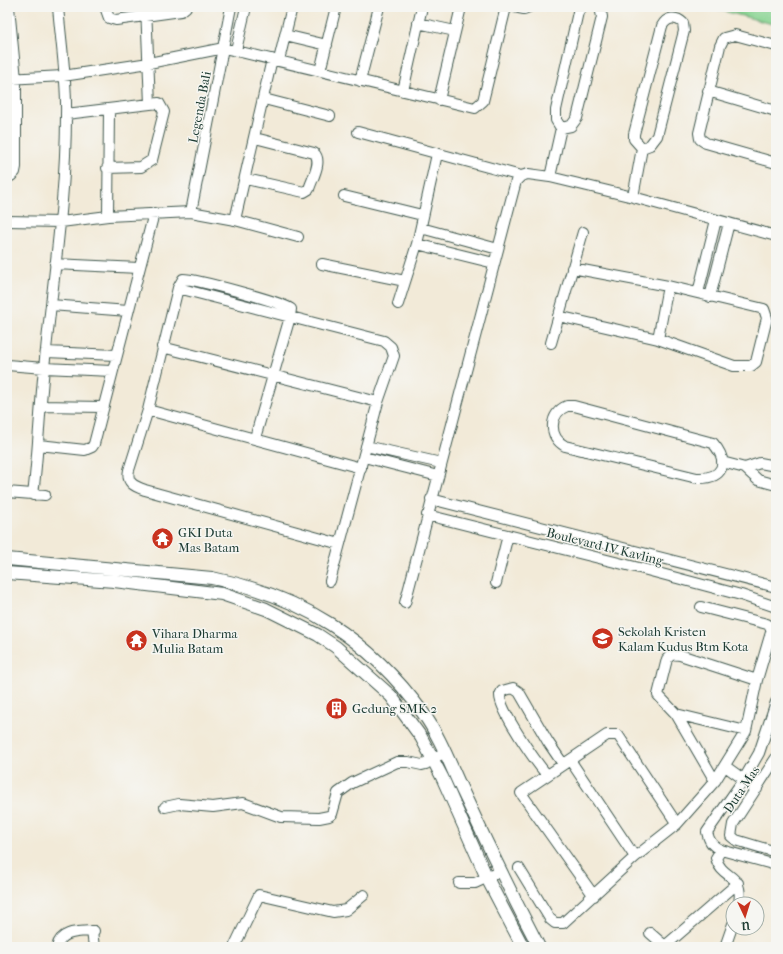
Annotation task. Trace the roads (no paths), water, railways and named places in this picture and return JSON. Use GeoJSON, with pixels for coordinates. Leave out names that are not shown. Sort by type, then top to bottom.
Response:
{"type":"FeatureCollection","features":[{"type":"Feature","properties":{"kind":"street"},"geometry":{"type":"LineString","coordinates":[[7,177],[11,176],[15,172],[16,167],[9,7]]}},
{"type":"Feature","properties":{"kind":"street"},"geometry":{"type":"LineString","coordinates":[[33,494],[39,445],[44,368],[61,222],[66,114],[58,7]]}},
{"type":"Feature","properties":{"kind":"street"},"geometry":{"type":"LineString","coordinates":[[105,7],[109,18],[116,20],[146,11],[182,11],[186,7]]}},
{"type":"Feature","properties":{"kind":"street","name":"Legenda Bali"},"geometry":{"type":"LineString","coordinates":[[191,212],[231,7]]}},
{"type":"Feature","properties":{"kind":"street"},"geometry":{"type":"LineString","coordinates":[[236,50],[246,7]]}},
{"type":"Feature","properties":{"kind":"street"},"geometry":{"type":"LineString","coordinates":[[236,220],[264,98],[285,35],[292,7]]}},
{"type":"Feature","properties":{"kind":"street"},"geometry":{"type":"LineString","coordinates":[[320,71],[336,7]]}},
{"type":"Feature","properties":{"kind":"street"},"geometry":{"type":"LineString","coordinates":[[360,81],[379,7]]}},
{"type":"Feature","properties":{"kind":"street"},"geometry":{"type":"LineString","coordinates":[[403,91],[422,7]]}},
{"type":"Feature","properties":{"kind":"street"},"geometry":{"type":"LineString","coordinates":[[439,100],[461,7]]}},
{"type":"Feature","properties":{"kind":"street"},"geometry":{"type":"LineString","coordinates":[[12,79],[63,76],[224,48],[475,108],[483,101],[506,7]]}},
{"type":"Feature","properties":{"kind":"street"},"geometry":{"type":"LineString","coordinates":[[514,7],[524,9],[529,7]]}},
{"type":"Feature","properties":{"kind":"street"},"geometry":{"type":"LineString","coordinates":[[550,177],[561,128],[556,120],[556,110],[578,12],[582,7]]}},
{"type":"Feature","properties":{"kind":"street"},"geometry":{"type":"LineString","coordinates":[[561,128],[571,126],[577,118],[602,17],[600,7]]}},
{"type":"Feature","properties":{"kind":"street"},"geometry":{"type":"LineString","coordinates":[[146,11],[150,104]]}},
{"type":"Feature","properties":{"kind":"street"},"geometry":{"type":"LineString","coordinates":[[671,18],[680,20],[683,23],[684,31],[657,136],[650,145],[642,148],[634,139],[634,134],[662,26],[665,21],[671,18]]}},
{"type":"Feature","properties":{"kind":"street"},"geometry":{"type":"LineString","coordinates":[[418,23],[456,31]]}},
{"type":"Feature","properties":{"kind":"street"},"geometry":{"type":"LineString","coordinates":[[285,35],[327,45]]}},
{"type":"Feature","properties":{"kind":"street"},"geometry":{"type":"LineString","coordinates":[[776,46],[735,35],[724,38],[720,46],[698,133],[700,139],[706,143],[776,162]]}},
{"type":"Feature","properties":{"kind":"street"},"geometry":{"type":"LineString","coordinates":[[708,91],[776,110]]}},
{"type":"Feature","properties":{"kind":"street"},"geometry":{"type":"LineString","coordinates":[[264,98],[330,116]]}},
{"type":"Feature","properties":{"kind":"street"},"geometry":{"type":"LineString","coordinates":[[66,114],[159,103],[164,112],[152,160],[141,167],[107,168]]}},
{"type":"Feature","properties":{"kind":"street"},"geometry":{"type":"LineString","coordinates":[[108,216],[107,168],[109,109]]}},
{"type":"Feature","properties":{"kind":"street"},"geometry":{"type":"LineString","coordinates":[[358,132],[521,176]]}},
{"type":"Feature","properties":{"kind":"street"},"geometry":{"type":"LineString","coordinates":[[246,179],[304,192],[309,189],[318,159],[314,153],[255,138]]}},
{"type":"Feature","properties":{"kind":"street"},"geometry":{"type":"LineString","coordinates":[[633,197],[642,148]]}},
{"type":"Feature","properties":{"kind":"street"},"geometry":{"type":"LineString","coordinates":[[398,304],[417,244],[421,228],[422,215],[437,154]]}},
{"type":"Feature","properties":{"kind":"street"},"geometry":{"type":"LineString","coordinates":[[405,603],[513,190],[516,181],[521,176],[528,174],[550,177],[633,197],[776,236]]}},
{"type":"Feature","properties":{"kind":"street"},"geometry":{"type":"LineString","coordinates":[[344,196],[422,215]]}},
{"type":"Feature","properties":{"kind":"street"},"geometry":{"type":"LineString","coordinates":[[7,221],[61,222],[108,216],[191,212],[236,220],[298,237]]}},
{"type":"Feature","properties":{"kind":"street"},"geometry":{"type":"LineString","coordinates":[[39,445],[90,449],[94,444],[154,213]]}},
{"type":"Feature","properties":{"kind":"street"},"geometry":{"type":"LineString","coordinates":[[698,293],[716,220]]}},
{"type":"Feature","properties":{"kind":"street"},"geometry":{"type":"LineString","coordinates":[[710,297],[729,223]]}},
{"type":"Feature","properties":{"kind":"street"},"geometry":{"type":"LineString","coordinates":[[421,228],[498,249]]}},
{"type":"Feature","properties":{"kind":"street"},"geometry":{"type":"LineString","coordinates":[[551,343],[582,232]]}},
{"type":"Feature","properties":{"kind":"street"},"geometry":{"type":"LineString","coordinates":[[417,244],[494,263]]}},
{"type":"Feature","properties":{"kind":"street"},"geometry":{"type":"LineString","coordinates":[[55,264],[139,268]]}},
{"type":"Feature","properties":{"kind":"street"},"geometry":{"type":"LineString","coordinates":[[322,264],[405,281]]}},
{"type":"Feature","properties":{"kind":"street"},"geometry":{"type":"LineString","coordinates":[[558,316],[658,339],[734,366],[745,367],[754,365],[767,318],[764,309],[668,286],[572,268]]}},
{"type":"Feature","properties":{"kind":"street"},"geometry":{"type":"LineString","coordinates":[[658,339],[668,286]]}},
{"type":"Feature","properties":{"kind":"street"},"geometry":{"type":"LineString","coordinates":[[330,581],[364,457],[378,402],[394,356],[391,347],[384,342],[178,288],[162,347],[148,410],[128,478],[133,485],[145,490],[340,544]]}},
{"type":"Feature","properties":{"kind":"street"},"geometry":{"type":"LineString","coordinates":[[51,305],[128,311]]}},
{"type":"Feature","properties":{"kind":"street"},"geometry":{"type":"LineString","coordinates":[[255,438],[290,318]]}},
{"type":"Feature","properties":{"kind":"street"},"geometry":{"type":"LineString","coordinates":[[162,347],[378,402]]}},
{"type":"Feature","properties":{"kind":"street"},"geometry":{"type":"LineString","coordinates":[[46,352],[116,355]]}},
{"type":"Feature","properties":{"kind":"street"},"geometry":{"type":"LineString","coordinates":[[7,365],[112,371]]}},
{"type":"Feature","properties":{"kind":"street"},"geometry":{"type":"LineString","coordinates":[[41,406],[103,407]]}},
{"type":"Feature","properties":{"kind":"street"},"geometry":{"type":"LineString","coordinates":[[574,406],[713,443],[720,452],[722,462],[716,476],[709,478],[697,478],[565,446],[556,439],[552,425],[555,416],[563,408],[574,406]]}},
{"type":"Feature","properties":{"kind":"street"},"geometry":{"type":"LineString","coordinates":[[148,410],[361,468]]}},
{"type":"Feature","properties":{"kind":"street"},"geometry":{"type":"LineString","coordinates":[[366,446],[441,463]]}},
{"type":"Feature","properties":{"kind":"street"},"geometry":{"type":"LineString","coordinates":[[364,457],[438,476]]}},
{"type":"Feature","properties":{"kind":"street"},"geometry":{"type":"LineString","coordinates":[[722,462],[745,468],[758,480],[776,485]]}},
{"type":"Feature","properties":{"kind":"street"},"geometry":{"type":"LineString","coordinates":[[745,468],[760,463],[776,466]]}},
{"type":"Feature","properties":{"kind":"street"},"geometry":{"type":"LineString","coordinates":[[7,492],[45,495]]}},
{"type":"Feature","properties":{"kind":"street"},"geometry":{"type":"LineString","coordinates":[[431,499],[776,587]]}},
{"type":"Feature","properties":{"kind":"street","name":"Boulevard IV Kavling"},"geometry":{"type":"LineString","coordinates":[[427,515],[649,570],[776,607]]}},
{"type":"Feature","properties":{"kind":"street"},"geometry":{"type":"LineString","coordinates":[[496,583],[508,535]]}},
{"type":"Feature","properties":{"kind":"street"},"geometry":{"type":"LineString","coordinates":[[7,559],[212,578],[248,586],[303,608],[342,630],[385,668],[424,714],[446,753],[501,871],[539,947]]}},
{"type":"Feature","properties":{"kind":"street"},"geometry":{"type":"LineString","coordinates":[[7,573],[114,581],[172,589],[210,592],[266,609],[318,635],[349,656],[391,696],[421,737],[487,878],[523,947]]}},
{"type":"Feature","properties":{"kind":"street"},"geometry":{"type":"LineString","coordinates":[[519,868],[541,906],[555,923],[559,924],[568,920],[635,858],[677,824],[715,782],[746,732],[757,680],[772,633],[772,628],[767,624],[701,607]]}},
{"type":"Feature","properties":{"kind":"street"},"geometry":{"type":"LineString","coordinates":[[715,782],[676,714],[658,695],[667,659],[672,654],[680,655],[757,680]]}},
{"type":"Feature","properties":{"kind":"street"},"geometry":{"type":"LineString","coordinates":[[547,775],[502,706],[500,695],[502,691],[513,688],[518,692],[548,742],[567,762],[635,858]]}},
{"type":"Feature","properties":{"kind":"street"},"geometry":{"type":"LineString","coordinates":[[776,702],[759,752],[744,779],[707,832],[708,839],[714,846],[721,850],[776,864]]}},
{"type":"Feature","properties":{"kind":"street"},"geometry":{"type":"LineString","coordinates":[[676,714],[746,732]]}},
{"type":"Feature","properties":{"kind":"street"},"geometry":{"type":"LineString","coordinates":[[594,896],[521,793],[607,735],[618,735],[677,824]]}},
{"type":"Feature","properties":{"kind":"street"},"geometry":{"type":"LineString","coordinates":[[165,807],[179,804],[206,807],[243,803],[281,817],[324,818],[332,814],[338,793],[352,783],[397,762],[408,762],[422,765],[426,764],[431,758],[446,753]]}},
{"type":"Feature","properties":{"kind":"street","name":"Duta Mas"},"geometry":{"type":"LineString","coordinates":[[776,758],[733,824],[731,836],[736,840],[776,852]]}},
{"type":"Feature","properties":{"kind":"street"},"geometry":{"type":"LineString","coordinates":[[725,766],[757,789]]}},
{"type":"Feature","properties":{"kind":"street"},"geometry":{"type":"LineString","coordinates":[[721,850],[716,858],[718,865],[738,883],[741,891],[740,896]]}},
{"type":"Feature","properties":{"kind":"street"},"geometry":{"type":"LineString","coordinates":[[459,883],[475,883],[501,871]]}},
{"type":"Feature","properties":{"kind":"street"},"geometry":{"type":"LineString","coordinates":[[650,933],[665,947],[738,883]]}},
{"type":"Feature","properties":{"kind":"street"},"geometry":{"type":"LineString","coordinates":[[234,947],[259,895],[334,912],[346,910],[364,895]]}},
{"type":"Feature","properties":{"kind":"street"},"geometry":{"type":"LineString","coordinates":[[57,947],[59,940],[65,934],[93,931],[94,947]]}},
{"type":"Feature","properties":{"kind":"street"},"geometry":{"type":"LineString","coordinates":[[725,947],[729,936]]}},
{"type":"Feature","properties":{"kind":"place","name":"GKI Duta Mas Batam"},"geometry":{"type":"Point","coordinates":[162,539]}},
{"type":"Feature","properties":{"kind":"place","name":"Sekolah Kristen Kalam Kudus Btm Kota"},"geometry":{"type":"Point","coordinates":[603,638]}},
{"type":"Feature","properties":{"kind":"place","name":"Vihara Dharma Mulia Batam"},"geometry":{"type":"Point","coordinates":[137,640]}},
{"type":"Feature","properties":{"kind":"place","name":"Gedung SMK 2"},"geometry":{"type":"Point","coordinates":[337,708]}}]}
